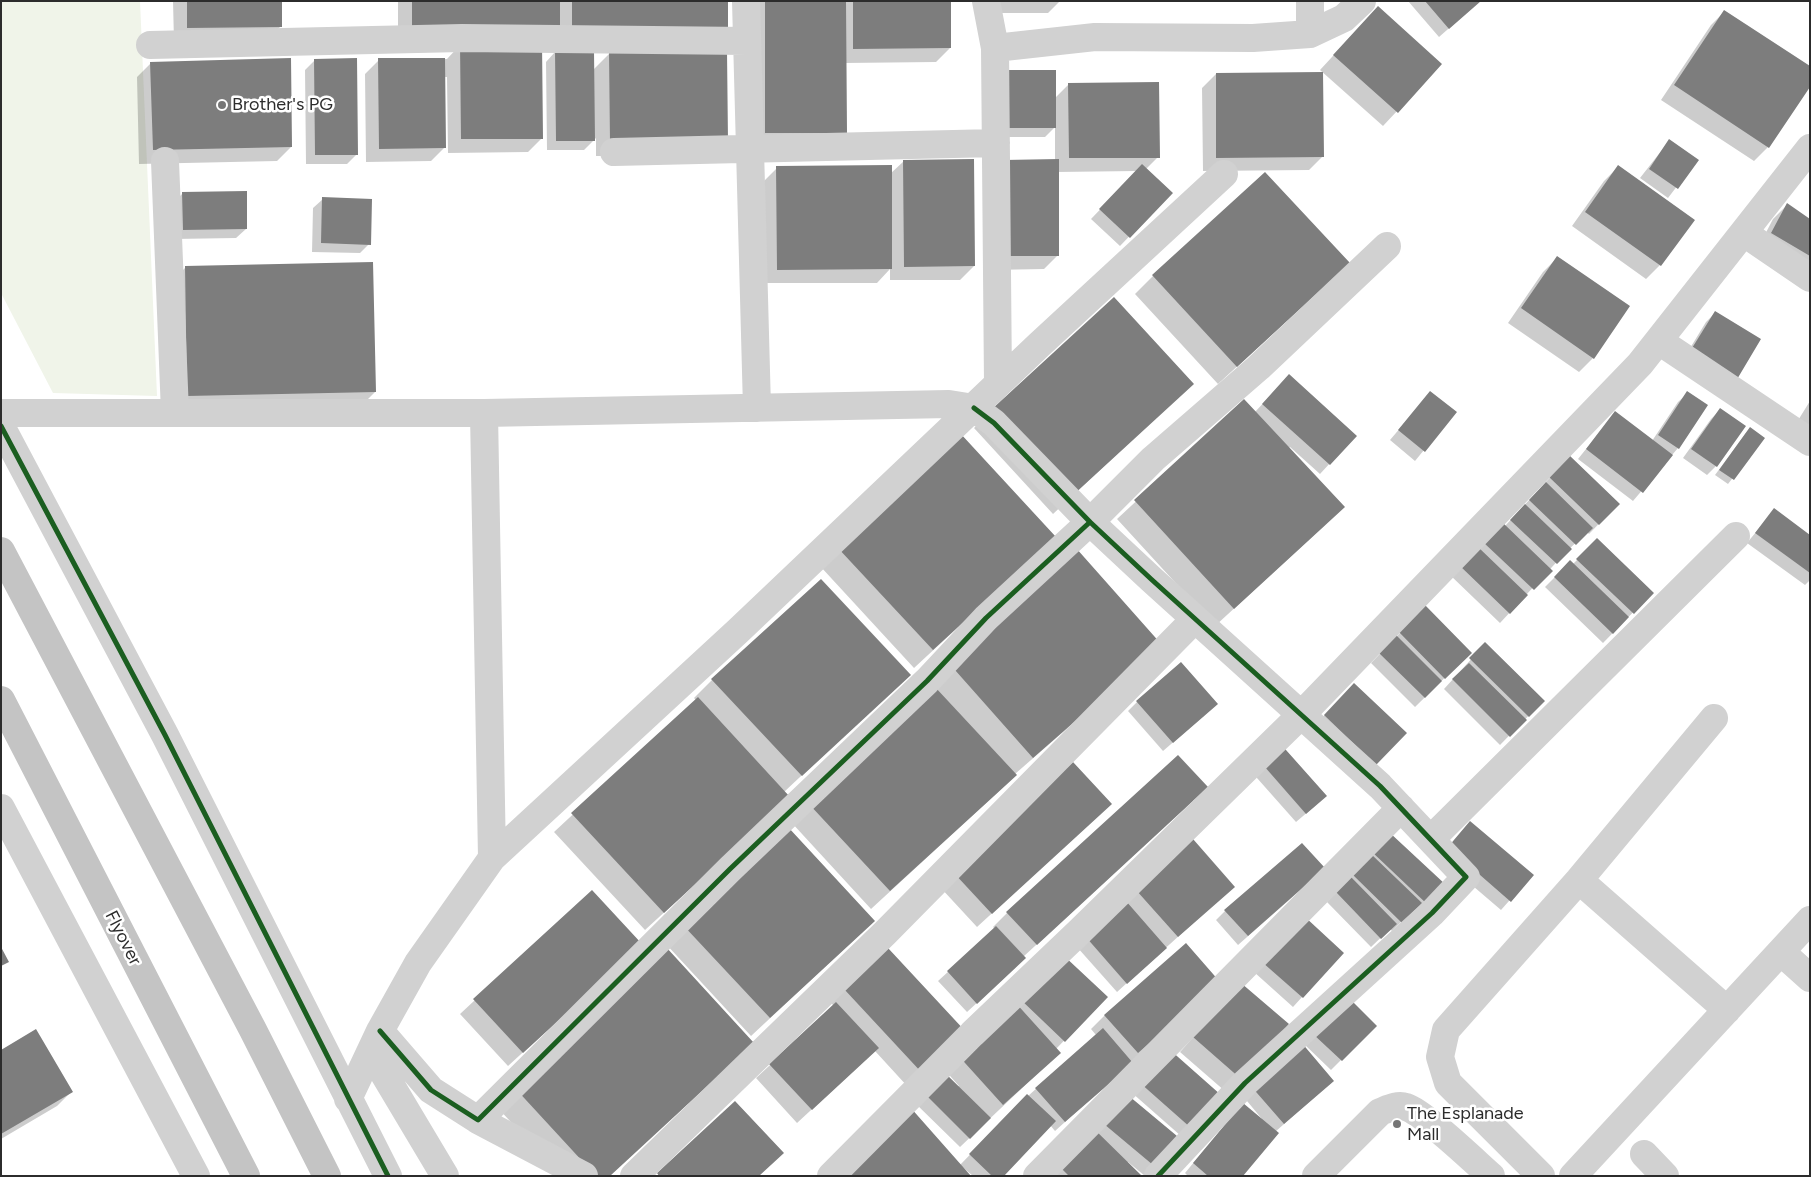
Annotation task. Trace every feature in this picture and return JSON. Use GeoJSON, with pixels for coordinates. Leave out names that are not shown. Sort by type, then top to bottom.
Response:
{"type":"FeatureCollection","features":[{"type":"Feature","properties":{"kind":"main road"},"geometry":{"type":"LineString","coordinates":[[1,551],[249,1021],[327,1176]]}},
{"type":"Feature","properties":{"kind":"main road","name":"Flyover"},"geometry":{"type":"LineString","coordinates":[[1,700],[246,1176]]}},
{"type":"Feature","properties":{"kind":"street"},"geometry":{"type":"LineString","coordinates":[[746,1],[757,408]]}},
{"type":"Feature","properties":{"kind":"street"},"geometry":{"type":"LineString","coordinates":[[986,1],[995,48],[998,384]]}},
{"type":"Feature","properties":{"kind":"street"},"geometry":{"type":"LineString","coordinates":[[1310,1],[1310,34]]}},
{"type":"Feature","properties":{"kind":"street"},"geometry":{"type":"LineString","coordinates":[[995,48],[1095,37],[1253,38],[1310,34],[1344,18],[1362,1]]}},
{"type":"Feature","properties":{"kind":"street"},"geometry":{"type":"LineString","coordinates":[[150,45],[462,38],[747,41]]}},
{"type":"Feature","properties":{"kind":"street"},"geometry":{"type":"LineString","coordinates":[[614,152],[996,143]]}},
{"type":"Feature","properties":{"kind":"street"},"geometry":{"type":"LineString","coordinates":[[831,1176],[972,1034],[1080,932],[1302,714],[1640,364],[1810,148]]}},
{"type":"Feature","properties":{"kind":"street"},"geometry":{"type":"LineString","coordinates":[[165,161],[175,413]]}},
{"type":"Feature","properties":{"kind":"street"},"geometry":{"type":"LineString","coordinates":[[348,1099],[375,1042],[418,963],[492,858],[738,631],[998,384],[1224,174]]}},
{"type":"Feature","properties":{"kind":"street"},"geometry":{"type":"LineString","coordinates":[[1744,233],[1810,278]]}},
{"type":"Feature","properties":{"kind":"street"},"geometry":{"type":"LineString","coordinates":[[478,1120],[730,869],[927,681],[986,618],[1090,522],[1153,459],[1259,367],[1387,246]]}},
{"type":"Feature","properties":{"kind":"street"},"geometry":{"type":"LineString","coordinates":[[1659,341],[1810,442]]}},
{"type":"Feature","properties":{"kind":"street"},"geometry":{"type":"LineString","coordinates":[[1,413],[484,413],[949,404],[974,408],[994,423],[1090,522],[1302,714],[1401,808],[1466,876],[1432,914],[1245,1083],[1158,1176]]}},
{"type":"Feature","properties":{"kind":"street"},"geometry":{"type":"LineString","coordinates":[[484,413],[492,858]]}},
{"type":"Feature","properties":{"kind":"street"},"geometry":{"type":"LineString","coordinates":[[1,426],[165,735],[388,1176]]}},
{"type":"Feature","properties":{"kind":"street"},"geometry":{"type":"LineString","coordinates":[[1431,839],[1736,536]]}},
{"type":"Feature","properties":{"kind":"street"},"geometry":{"type":"LineString","coordinates":[[634,1176],[885,933],[1195,619]]}},
{"type":"Feature","properties":{"kind":"street"},"geometry":{"type":"LineString","coordinates":[[1541,1176],[1448,1083],[1440,1057],[1446,1030],[1579,880],[1714,718]]}},
{"type":"Feature","properties":{"kind":"street"},"geometry":{"type":"LineString","coordinates":[[1,808],[196,1176]]}},
{"type":"Feature","properties":{"kind":"street"},"geometry":{"type":"LineString","coordinates":[[1037,1176],[1401,808]]}},
{"type":"Feature","properties":{"kind":"street"},"geometry":{"type":"LineString","coordinates":[[1579,880],[1727,1010]]}},
{"type":"Feature","properties":{"kind":"street"},"geometry":{"type":"LineString","coordinates":[[1573,1176],[1810,920]]}},
{"type":"Feature","properties":{"kind":"street"},"geometry":{"type":"LineString","coordinates":[[1781,952],[1810,978]]}},
{"type":"Feature","properties":{"kind":"street"},"geometry":{"type":"LineString","coordinates":[[375,1042],[431,1090],[478,1120],[584,1176]]}},
{"type":"Feature","properties":{"kind":"street"},"geometry":{"type":"LineString","coordinates":[[375,1042],[445,1176]]}},
{"type":"Feature","properties":{"kind":"street"},"geometry":{"type":"LineString","coordinates":[[1316,1176],[1380,1112],[1393,1106],[1406,1107],[1425,1119],[1491,1176]]}},
{"type":"Feature","properties":{"kind":"street"},"geometry":{"type":"LineString","coordinates":[[1644,1154],[1665,1176]]}},
{"type":"Feature","properties":{"kind":"shaded area"},"geometry":{"type":"Polygon","coordinates":[[[1,1],[140,1],[157,396],[53,393],[1,293],[1,1]]]}},
{"type":"Feature","properties":{"kind":"building"},"geometry":{"type":"Polygon","coordinates":[[[187,1],[282,1],[282,27],[187,28],[187,1]]]}},
{"type":"Feature","properties":{"kind":"building"},"geometry":{"type":"Polygon","coordinates":[[[412,1],[560,1],[560,26],[412,27],[412,1]]]}},
{"type":"Feature","properties":{"kind":"building"},"geometry":{"type":"Polygon","coordinates":[[[572,1],[728,1],[728,30],[572,31],[572,1]]]}},
{"type":"Feature","properties":{"kind":"building"},"geometry":{"type":"Polygon","coordinates":[[[765,1],[846,1],[847,133],[765,133],[765,1]]]}},
{"type":"Feature","properties":{"kind":"building"},"geometry":{"type":"Polygon","coordinates":[[[853,1],[951,1],[951,48],[853,49],[853,1]]]}},
{"type":"Feature","properties":{"kind":"building"},"geometry":{"type":"Polygon","coordinates":[[[1425,1],[1481,1],[1449,29],[1425,1]]]}},
{"type":"Feature","properties":{"kind":"building"},"geometry":{"type":"Polygon","coordinates":[[[1378,6],[1442,64],[1398,113],[1333,55],[1378,6]]]}},
{"type":"Feature","properties":{"kind":"building"},"geometry":{"type":"Polygon","coordinates":[[[1724,10],[1810,66],[1810,87],[1769,148],[1674,85],[1724,10]]]}},
{"type":"Feature","properties":{"kind":"building"},"geometry":{"type":"Polygon","coordinates":[[[542,42],[543,139],[461,139],[460,43],[542,42]]]}},
{"type":"Feature","properties":{"kind":"building"},"geometry":{"type":"Polygon","coordinates":[[[555,51],[594,51],[595,141],[556,141],[555,51]]]}},
{"type":"Feature","properties":{"kind":"building"},"geometry":{"type":"Polygon","coordinates":[[[727,51],[728,142],[610,143],[609,52],[727,51]]]}},
{"type":"Feature","properties":{"kind":"building","name":"Brother's PG"},"geometry":{"type":"Polygon","coordinates":[[[291,58],[292,147],[153,150],[150,62],[291,58]]]}},
{"type":"Feature","properties":{"kind":"building"},"geometry":{"type":"Polygon","coordinates":[[[357,58],[358,155],[315,155],[314,59],[357,58]]]}},
{"type":"Feature","properties":{"kind":"building"},"geometry":{"type":"Polygon","coordinates":[[[378,58],[445,58],[446,148],[379,149],[378,58]]]}},
{"type":"Feature","properties":{"kind":"building"},"geometry":{"type":"Polygon","coordinates":[[[1005,70],[1056,70],[1056,128],[1005,128],[1005,70]]]}},
{"type":"Feature","properties":{"kind":"building"},"geometry":{"type":"Polygon","coordinates":[[[1323,72],[1324,157],[1216,158],[1216,73],[1323,72]]]}},
{"type":"Feature","properties":{"kind":"building"},"geometry":{"type":"Polygon","coordinates":[[[1159,82],[1160,158],[1069,158],[1068,83],[1159,82]]]}},
{"type":"Feature","properties":{"kind":"building"},"geometry":{"type":"Polygon","coordinates":[[[1669,139],[1699,160],[1678,189],[1649,169],[1669,139]]]}},
{"type":"Feature","properties":{"kind":"building"},"geometry":{"type":"Polygon","coordinates":[[[974,159],[975,266],[904,267],[903,160],[974,159]]]}},
{"type":"Feature","properties":{"kind":"building"},"geometry":{"type":"Polygon","coordinates":[[[1059,159],[1059,256],[1005,256],[1004,160],[1059,159]]]}},
{"type":"Feature","properties":{"kind":"building"},"geometry":{"type":"Polygon","coordinates":[[[1142,164],[1173,193],[1130,238],[1099,209],[1142,164]]]}},
{"type":"Feature","properties":{"kind":"building"},"geometry":{"type":"Polygon","coordinates":[[[892,165],[892,269],[777,270],[776,166],[892,165]]]}},
{"type":"Feature","properties":{"kind":"building"},"geometry":{"type":"Polygon","coordinates":[[[1618,165],[1695,220],[1661,266],[1585,212],[1618,165]]]}},
{"type":"Feature","properties":{"kind":"building"},"geometry":{"type":"Polygon","coordinates":[[[1265,172],[1350,263],[1237,367],[1152,275],[1265,172]]]}},
{"type":"Feature","properties":{"kind":"building"},"geometry":{"type":"Polygon","coordinates":[[[247,191],[247,229],[183,230],[182,192],[247,191]]]}},
{"type":"Feature","properties":{"kind":"building"},"geometry":{"type":"Polygon","coordinates":[[[322,197],[372,199],[371,245],[321,243],[322,197]]]}},
{"type":"Feature","properties":{"kind":"building"},"geometry":{"type":"Polygon","coordinates":[[[1787,203],[1810,219],[1810,256],[1771,233],[1787,203]]]}},
{"type":"Feature","properties":{"kind":"building"},"geometry":{"type":"Polygon","coordinates":[[[1557,256],[1630,306],[1594,359],[1521,308],[1557,256]]]}},
{"type":"Feature","properties":{"kind":"building"},"geometry":{"type":"Polygon","coordinates":[[[373,262],[376,392],[187,396],[185,266],[373,262]]]}},
{"type":"Feature","properties":{"kind":"building"},"geometry":{"type":"Polygon","coordinates":[[[1114,297],[1194,384],[1072,496],[992,409],[1114,297]]]}},
{"type":"Feature","properties":{"kind":"building"},"geometry":{"type":"Polygon","coordinates":[[[1715,311],[1761,339],[1736,381],[1689,353],[1715,311]]]}},
{"type":"Feature","properties":{"kind":"building"},"geometry":{"type":"Polygon","coordinates":[[[1289,374],[1357,436],[1330,465],[1262,404],[1289,374]]]}},
{"type":"Feature","properties":{"kind":"building"},"geometry":{"type":"Polygon","coordinates":[[[1430,391],[1457,412],[1425,452],[1398,430],[1430,391]]]}},
{"type":"Feature","properties":{"kind":"building"},"geometry":{"type":"Polygon","coordinates":[[[1687,391],[1708,405],[1679,449],[1658,435],[1687,391]]]}},
{"type":"Feature","properties":{"kind":"building"},"geometry":{"type":"Polygon","coordinates":[[[1244,399],[1345,507],[1234,609],[1134,500],[1244,399]]]}},
{"type":"Feature","properties":{"kind":"building"},"geometry":{"type":"Polygon","coordinates":[[[1720,408],[1746,426],[1717,467],[1691,449],[1720,408]]]}},
{"type":"Feature","properties":{"kind":"building"},"geometry":{"type":"Polygon","coordinates":[[[1615,411],[1673,455],[1643,493],[1586,449],[1615,411]]]}},
{"type":"Feature","properties":{"kind":"building"},"geometry":{"type":"Polygon","coordinates":[[[1750,427],[1765,438],[1734,480],[1719,470],[1750,427]]]}},
{"type":"Feature","properties":{"kind":"building"},"geometry":{"type":"Polygon","coordinates":[[[960,433],[1056,537],[933,650],[837,547],[960,433]]]}},
{"type":"Feature","properties":{"kind":"building"},"geometry":{"type":"Polygon","coordinates":[[[1569,455],[1620,504],[1599,525],[1548,476],[1569,455]]]}},
{"type":"Feature","properties":{"kind":"building"},"geometry":{"type":"Polygon","coordinates":[[[1546,482],[1593,528],[1576,545],[1529,500],[1546,482]]]}},
{"type":"Feature","properties":{"kind":"building"},"geometry":{"type":"Polygon","coordinates":[[[1525,504],[1572,549],[1557,564],[1510,520],[1525,504]]]}},
{"type":"Feature","properties":{"kind":"building"},"geometry":{"type":"Polygon","coordinates":[[[1774,508],[1810,535],[1810,573],[1755,533],[1774,508]]]}},
{"type":"Feature","properties":{"kind":"building"},"geometry":{"type":"Polygon","coordinates":[[[1502,522],[1553,571],[1534,590],[1483,542],[1502,522]]]}},
{"type":"Feature","properties":{"kind":"building"},"geometry":{"type":"Polygon","coordinates":[[[1597,538],[1654,593],[1634,614],[1576,559],[1597,538]]]}},
{"type":"Feature","properties":{"kind":"building"},"geometry":{"type":"Polygon","coordinates":[[[1477,546],[1528,595],[1510,614],[1459,565],[1477,546]]]}},
{"type":"Feature","properties":{"kind":"building"},"geometry":{"type":"Polygon","coordinates":[[[1076,548],[1162,645],[1033,758],[947,661],[1076,548]]]}},
{"type":"Feature","properties":{"kind":"building"},"geometry":{"type":"Polygon","coordinates":[[[1570,560],[1629,617],[1613,634],[1554,577],[1570,560]]]}},
{"type":"Feature","properties":{"kind":"building"},"geometry":{"type":"Polygon","coordinates":[[[821,579],[911,675],[802,776],[711,679],[821,579]]]}},
{"type":"Feature","properties":{"kind":"building"},"geometry":{"type":"Polygon","coordinates":[[[1425,605],[1472,653],[1445,679],[1398,631],[1425,605]]]}},
{"type":"Feature","properties":{"kind":"building"},"geometry":{"type":"Polygon","coordinates":[[[1396,635],[1442,681],[1425,698],[1379,653],[1396,635]]]}},
{"type":"Feature","properties":{"kind":"building"},"geometry":{"type":"Polygon","coordinates":[[[1485,642],[1545,701],[1529,717],[1469,658],[1485,642]]]}},
{"type":"Feature","properties":{"kind":"building"},"geometry":{"type":"Polygon","coordinates":[[[1181,662],[1218,704],[1173,743],[1136,701],[1181,662]]]}},
{"type":"Feature","properties":{"kind":"building"},"geometry":{"type":"Polygon","coordinates":[[[1469,663],[1527,720],[1510,737],[1452,679],[1469,663]]]}},
{"type":"Feature","properties":{"kind":"building"},"geometry":{"type":"Polygon","coordinates":[[[1354,683],[1407,733],[1376,765],[1324,715],[1354,683]]]}},
{"type":"Feature","properties":{"kind":"building"},"geometry":{"type":"Polygon","coordinates":[[[935,687],[1017,775],[890,891],[808,803],[935,687]]]}},
{"type":"Feature","properties":{"kind":"building"},"geometry":{"type":"Polygon","coordinates":[[[698,697],[790,797],[664,913],[571,813],[698,697]]]}},
{"type":"Feature","properties":{"kind":"building"},"geometry":{"type":"Polygon","coordinates":[[[1278,741],[1327,796],[1306,814],[1257,758],[1278,741]]]}},
{"type":"Feature","properties":{"kind":"building"},"geometry":{"type":"Polygon","coordinates":[[[1178,755],[1208,787],[1037,945],[1006,912],[1178,755]]]}},
{"type":"Feature","properties":{"kind":"building"},"geometry":{"type":"Polygon","coordinates":[[[1073,762],[1112,804],[992,914],[953,872],[1073,762]]]}},
{"type":"Feature","properties":{"kind":"building"},"geometry":{"type":"Polygon","coordinates":[[[1470,821],[1534,875],[1511,902],[1448,847],[1470,821]]]}},
{"type":"Feature","properties":{"kind":"building"},"geometry":{"type":"Polygon","coordinates":[[[788,827],[875,921],[770,1018],[682,924],[788,827]]]}},
{"type":"Feature","properties":{"kind":"building"},"geometry":{"type":"Polygon","coordinates":[[[1389,832],[1446,885],[1428,905],[1371,851],[1389,832]]]}},
{"type":"Feature","properties":{"kind":"building"},"geometry":{"type":"Polygon","coordinates":[[[1193,839],[1235,887],[1178,937],[1136,890],[1193,839]]]}},
{"type":"Feature","properties":{"kind":"building"},"geometry":{"type":"Polygon","coordinates":[[[1302,843],[1325,868],[1248,936],[1224,910],[1302,843]]]}},
{"type":"Feature","properties":{"kind":"building"},"geometry":{"type":"Polygon","coordinates":[[[1371,854],[1422,903],[1402,923],[1352,874],[1371,854]]]}},
{"type":"Feature","properties":{"kind":"building"},"geometry":{"type":"Polygon","coordinates":[[[1351,877],[1397,924],[1381,939],[1336,892],[1351,877]]]}},
{"type":"Feature","properties":{"kind":"building"},"geometry":{"type":"Polygon","coordinates":[[[592,890],[642,944],[523,1053],[473,999],[592,890]]]}},
{"type":"Feature","properties":{"kind":"building"},"geometry":{"type":"Polygon","coordinates":[[[1126,901],[1167,948],[1127,984],[1085,936],[1126,901]]]}},
{"type":"Feature","properties":{"kind":"building"},"geometry":{"type":"Polygon","coordinates":[[[1304,916],[1344,953],[1303,998],[1262,962],[1304,916]]]}},
{"type":"Feature","properties":{"kind":"building"},"geometry":{"type":"Polygon","coordinates":[[[996,926],[1026,958],[977,1004],[947,971],[996,926]]]}},
{"type":"Feature","properties":{"kind":"building"},"geometry":{"type":"Polygon","coordinates":[[[1186,943],[1220,982],[1138,1053],[1104,1015],[1186,943]]]}},
{"type":"Feature","properties":{"kind":"building"},"geometry":{"type":"Polygon","coordinates":[[[1,947],[9,962],[1,966],[1,947]]]}},
{"type":"Feature","properties":{"kind":"building"},"geometry":{"type":"Polygon","coordinates":[[[666,947],[754,1043],[610,1176],[596,1176],[514,1087],[666,947]]]}},
{"type":"Feature","properties":{"kind":"building"},"geometry":{"type":"Polygon","coordinates":[[[888,948],[967,1033],[923,1074],[844,989],[888,948]]]}},
{"type":"Feature","properties":{"kind":"building"},"geometry":{"type":"Polygon","coordinates":[[[1062,954],[1108,997],[1065,1042],[1019,998],[1062,954]]]}},
{"type":"Feature","properties":{"kind":"building"},"geometry":{"type":"Polygon","coordinates":[[[1241,983],[1289,1024],[1241,1079],[1193,1037],[1241,983]]]}},
{"type":"Feature","properties":{"kind":"building"},"geometry":{"type":"Polygon","coordinates":[[[1349,998],[1377,1026],[1342,1061],[1313,1034],[1349,998]]]}},
{"type":"Feature","properties":{"kind":"building"},"geometry":{"type":"Polygon","coordinates":[[[1014,1001],[1061,1053],[1003,1105],[956,1053],[1014,1001]]]}},
{"type":"Feature","properties":{"kind":"building"},"geometry":{"type":"Polygon","coordinates":[[[836,1002],[879,1048],[812,1110],[769,1064],[836,1002]]]}},
{"type":"Feature","properties":{"kind":"building"},"geometry":{"type":"Polygon","coordinates":[[[1103,1028],[1133,1063],[1065,1122],[1035,1088],[1103,1028]]]}},
{"type":"Feature","properties":{"kind":"building"},"geometry":{"type":"Polygon","coordinates":[[[36,1029],[73,1092],[1,1134],[1,1050],[36,1029]]]}},
{"type":"Feature","properties":{"kind":"building"},"geometry":{"type":"Polygon","coordinates":[[[1301,1042],[1334,1081],[1284,1124],[1250,1085],[1301,1042]]]}},
{"type":"Feature","properties":{"kind":"building"},"geometry":{"type":"Polygon","coordinates":[[[1169,1049],[1221,1095],[1191,1128],[1139,1082],[1169,1049]]]}},
{"type":"Feature","properties":{"kind":"building"},"geometry":{"type":"Polygon","coordinates":[[[943,1071],[991,1118],[970,1139],[923,1092],[943,1071]]]}},
{"type":"Feature","properties":{"kind":"building"},"geometry":{"type":"Polygon","coordinates":[[[1123,1091],[1183,1141],[1159,1170],[1098,1119],[1123,1091]]]}},
{"type":"Feature","properties":{"kind":"building"},"geometry":{"type":"Polygon","coordinates":[[[1027,1094],[1056,1121],[1004,1176],[992,1176],[969,1154],[1027,1094]]]}},
{"type":"Feature","properties":{"kind":"building"},"geometry":{"type":"Polygon","coordinates":[[[735,1101],[784,1153],[759,1176],[659,1176],[657,1173],[735,1101]]]}},
{"type":"Feature","properties":{"kind":"building"},"geometry":{"type":"Polygon","coordinates":[[[1243,1103],[1279,1133],[1243,1176],[1208,1176],[1193,1163],[1243,1103]]]}},
{"type":"Feature","properties":{"kind":"building"},"geometry":{"type":"Polygon","coordinates":[[[910,1107],[971,1176],[843,1176],[910,1107]]]}},
{"type":"Feature","properties":{"kind":"building"},"geometry":{"type":"Polygon","coordinates":[[[1090,1125],[1142,1176],[1069,1176],[1054,1161],[1090,1125]]]}},
{"type":"Feature","properties":{"kind":"cycle path"},"geometry":{"type":"LineString","coordinates":[[974,408],[994,423],[1090,522],[1151,579],[1380,786],[1466,877],[1432,913],[1245,1083],[1158,1176]]}},
{"type":"Feature","properties":{"kind":"cycle path"},"geometry":{"type":"LineString","coordinates":[[1,426],[165,735],[388,1176]]}},
{"type":"Feature","properties":{"kind":"cycle path"},"geometry":{"type":"LineString","coordinates":[[380,1031],[431,1090],[478,1120],[730,869],[927,681],[986,618],[1090,522]]}},
{"type":"Feature","properties":{"kind":"place","name":"Brother's PG"},"geometry":{"type":"Point","coordinates":[222,105]}},
{"type":"Feature","properties":{"kind":"place","name":"The Esplanade Mall"},"geometry":{"type":"Point","coordinates":[1397,1124]}}]}
